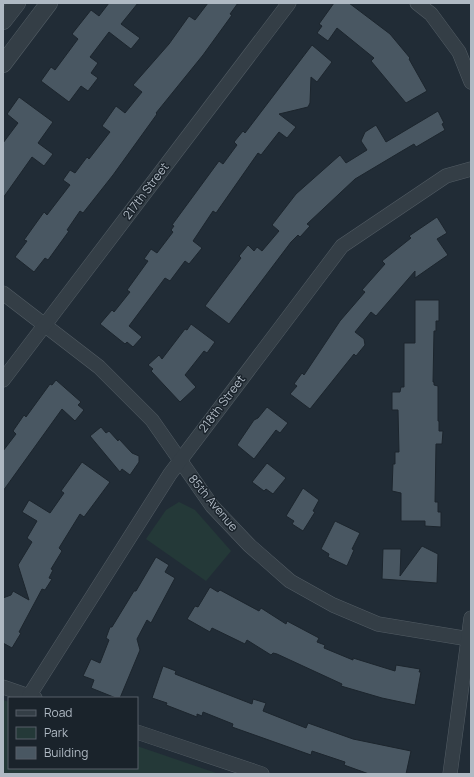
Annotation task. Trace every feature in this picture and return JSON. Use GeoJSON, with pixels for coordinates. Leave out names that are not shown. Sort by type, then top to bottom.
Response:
{"type":"FeatureCollection","features":[{"type":"Feature","properties":{"kind":"street"},"geometry":{"type":"LineString","coordinates":[[3,21],[17,3]]}},
{"type":"Feature","properties":{"kind":"street"},"geometry":{"type":"LineString","coordinates":[[3,64],[49,3]]}},
{"type":"Feature","properties":{"kind":"street","name":"217th Street"},"geometry":{"type":"LineString","coordinates":[[3,380],[289,3]]}},
{"type":"Feature","properties":{"kind":"street"},"geometry":{"type":"LineString","coordinates":[[417,3],[431,14],[459,52],[471,82]]}},
{"type":"Feature","properties":{"kind":"street","name":"218th Street"},"geometry":{"type":"LineString","coordinates":[[32,697],[170,474],[342,246],[446,176],[471,169]]}},
{"type":"Feature","properties":{"kind":"street","name":"85th Avenue"},"geometry":{"type":"LineString","coordinates":[[3,293],[104,372],[152,420],[212,506],[249,545],[290,581],[332,605],[378,624],[468,639]]}},
{"type":"Feature","properties":{"kind":"street"},"geometry":{"type":"LineString","coordinates":[[450,774],[471,618]]}},
{"type":"Feature","properties":{"kind":"street"},"geometry":{"type":"LineString","coordinates":[[3,687],[32,697]]}},
{"type":"Feature","properties":{"kind":"street"},"geometry":{"type":"LineString","coordinates":[[138,732],[262,774]]}},
{"type":"Feature","properties":{"kind":"green space"},"geometry":{"type":"Polygon","coordinates":[[[179,502],[195,510],[231,551],[206,581],[146,539],[166,510],[179,502]]]}},
{"type":"Feature","properties":{"kind":"green space"},"geometry":{"type":"Polygon","coordinates":[[[3,700],[8,702],[8,769],[138,769],[138,746],[219,774],[3,774],[3,700]]]}},
{"type":"Feature","properties":{"kind":"building"},"geometry":{"type":"Polygon","coordinates":[[[109,3],[138,3],[121,24],[140,38],[131,49],[109,32],[90,57],[98,63],[91,73],[98,78],[88,91],[81,86],[69,102],[41,81],[51,67],[55,70],[78,39],[72,34],[91,10],[99,16],[109,3]]]}},
{"type":"Feature","properties":{"kind":"building"},"geometry":{"type":"Polygon","coordinates":[[[208,3],[238,3],[230,14],[232,15],[203,55],[156,113],[157,114],[113,175],[83,213],[80,211],[67,230],[69,231],[48,260],[45,258],[34,272],[15,257],[27,241],[24,240],[44,212],[47,215],[70,185],[63,180],[70,170],[75,173],[87,157],[89,159],[110,132],[102,126],[116,106],[125,113],[142,92],[133,85],[169,44],[189,16],[195,20],[208,3]]]}},
{"type":"Feature","properties":{"kind":"building"},"geometry":{"type":"Polygon","coordinates":[[[334,3],[349,3],[390,34],[410,58],[409,59],[427,91],[406,103],[371,61],[374,58],[337,28],[328,41],[317,33],[322,26],[319,24],[334,3]]]}},
{"type":"Feature","properties":{"kind":"building"},"geometry":{"type":"Polygon","coordinates":[[[312,45],[332,62],[317,82],[311,77],[310,103],[308,107],[279,114],[296,127],[287,138],[279,132],[261,155],[258,153],[216,213],[213,211],[193,241],[202,248],[189,264],[185,261],[170,281],[165,278],[129,326],[142,337],[133,347],[127,342],[125,344],[100,324],[112,310],[114,312],[130,292],[127,290],[148,261],[144,259],[151,249],[157,253],[173,232],[171,230],[174,226],[172,225],[219,161],[223,164],[237,145],[234,142],[243,131],[245,133],[312,45]]]}},
{"type":"Feature","properties":{"kind":"building"},"geometry":{"type":"Polygon","coordinates":[[[19,97],[53,122],[38,143],[53,154],[44,166],[32,157],[3,198],[3,143],[18,123],[7,114],[19,97]]]}},
{"type":"Feature","properties":{"kind":"building"},"geometry":{"type":"Polygon","coordinates":[[[438,111],[444,123],[442,124],[445,130],[416,147],[414,144],[355,179],[307,224],[310,226],[300,237],[298,235],[291,242],[229,324],[205,306],[241,258],[239,256],[248,245],[254,251],[257,247],[262,251],[279,231],[272,225],[296,194],[340,155],[346,163],[367,150],[361,141],[365,132],[376,125],[386,142],[438,111]]]}},
{"type":"Feature","properties":{"kind":"building"},"geometry":{"type":"Polygon","coordinates":[[[437,217],[447,233],[437,239],[448,255],[415,278],[415,271],[376,316],[371,312],[355,332],[364,339],[365,345],[356,356],[354,354],[310,409],[290,394],[297,386],[294,384],[302,373],[304,375],[340,321],[365,292],[362,290],[385,264],[382,261],[411,238],[409,236],[437,217]]]}},
{"type":"Feature","properties":{"kind":"building"},"geometry":{"type":"Polygon","coordinates":[[[415,300],[439,300],[439,321],[436,321],[436,331],[434,331],[433,382],[434,385],[438,386],[439,431],[443,431],[442,444],[436,444],[435,502],[438,502],[438,512],[441,512],[441,527],[425,526],[425,521],[401,521],[401,493],[392,491],[395,452],[399,452],[398,410],[392,410],[392,392],[400,392],[401,387],[404,387],[404,343],[415,343],[415,300]]]}},
{"type":"Feature","properties":{"kind":"building"},"geometry":{"type":"Polygon","coordinates":[[[191,324],[215,342],[207,353],[204,351],[185,375],[196,387],[180,402],[151,371],[153,369],[148,365],[159,355],[162,359],[185,329],[187,330],[191,324]]]}},
{"type":"Feature","properties":{"kind":"building"},"geometry":{"type":"Polygon","coordinates":[[[56,380],[81,402],[78,405],[84,410],[75,421],[62,409],[3,491],[3,451],[16,434],[13,431],[24,415],[26,417],[50,384],[52,385],[56,380]]]}},
{"type":"Feature","properties":{"kind":"building"},"geometry":{"type":"Polygon","coordinates":[[[267,407],[288,423],[280,433],[276,430],[254,459],[237,445],[254,420],[258,418],[267,407]]]}},
{"type":"Feature","properties":{"kind":"building"},"geometry":{"type":"Polygon","coordinates":[[[101,427],[106,433],[109,431],[118,441],[119,439],[132,453],[139,456],[139,462],[130,475],[122,469],[120,472],[90,436],[101,427]]]}},
{"type":"Feature","properties":{"kind":"building"},"geometry":{"type":"Polygon","coordinates":[[[82,462],[110,482],[84,517],[80,514],[59,548],[62,551],[51,569],[53,570],[49,578],[52,579],[45,590],[42,589],[19,632],[21,633],[12,648],[3,643],[3,598],[11,595],[13,591],[29,600],[18,565],[32,542],[27,538],[37,521],[22,512],[29,500],[50,513],[64,493],[61,491],[82,462]]]}},
{"type":"Feature","properties":{"kind":"building"},"geometry":{"type":"Polygon","coordinates":[[[267,463],[286,478],[273,494],[266,489],[264,491],[252,482],[267,463]]]}},
{"type":"Feature","properties":{"kind":"building"},"geometry":{"type":"Polygon","coordinates":[[[303,488],[319,500],[313,511],[315,512],[303,531],[292,524],[294,521],[286,516],[303,488]]]}},
{"type":"Feature","properties":{"kind":"building"},"geometry":{"type":"Polygon","coordinates":[[[335,521],[360,533],[352,549],[354,550],[347,566],[328,557],[329,554],[321,549],[335,521]]]}},
{"type":"Feature","properties":{"kind":"building"},"geometry":{"type":"Polygon","coordinates":[[[422,546],[438,554],[437,583],[382,579],[383,549],[401,549],[400,576],[422,546]]]}},
{"type":"Feature","properties":{"kind":"building"},"geometry":{"type":"Polygon","coordinates":[[[156,557],[169,565],[165,572],[175,578],[151,623],[147,620],[137,639],[140,650],[120,697],[114,697],[91,688],[94,680],[83,676],[91,659],[100,663],[109,640],[106,638],[110,627],[112,627],[134,591],[136,591],[156,557]]]}},
{"type":"Feature","properties":{"kind":"building"},"geometry":{"type":"Polygon","coordinates":[[[210,587],[218,592],[220,590],[259,611],[261,608],[286,624],[287,621],[319,638],[317,642],[325,645],[324,648],[353,660],[353,658],[395,671],[396,665],[420,669],[419,672],[421,672],[415,705],[382,698],[341,686],[342,684],[277,654],[273,653],[271,655],[247,640],[245,644],[212,628],[210,632],[187,619],[195,606],[198,607],[210,587]]]}},
{"type":"Feature","properties":{"kind":"building"},"geometry":{"type":"Polygon","coordinates":[[[163,666],[176,671],[175,674],[252,704],[253,699],[266,703],[263,711],[306,728],[308,723],[353,739],[411,751],[406,774],[369,774],[344,765],[345,762],[312,751],[311,755],[232,727],[233,724],[203,712],[202,716],[197,714],[197,717],[166,705],[167,703],[152,698],[163,666]]]}}]}
